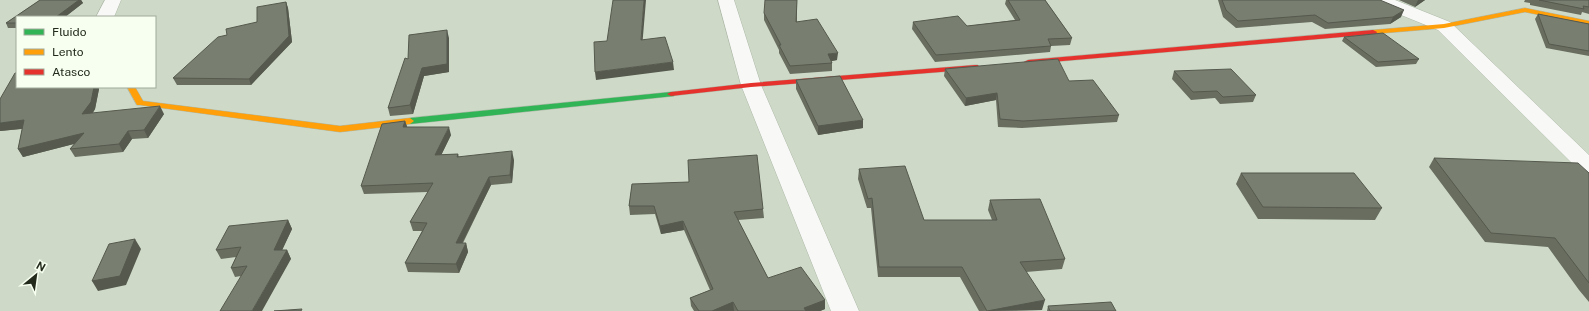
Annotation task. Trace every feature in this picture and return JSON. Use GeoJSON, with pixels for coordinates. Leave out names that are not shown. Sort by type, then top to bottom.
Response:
{"type":"FeatureCollection","features":[{"type":"Feature","properties":{"kind":"street"},"geometry":{"type":"LineString","coordinates":[[105,16],[113,0]]}},
{"type":"Feature","properties":{"kind":"street"},"geometry":{"type":"LineString","coordinates":[[726,0],[751,85],[845,311]]}},
{"type":"Feature","properties":{"kind":"street"},"geometry":{"type":"LineString","coordinates":[[1380,0],[1444,26],[1589,167]]}},
{"type":"Feature","properties":{"kind":"street"},"geometry":{"type":"LineString","coordinates":[[1016,63],[1444,26],[1526,10],[1589,23]]}},
{"type":"Feature","properties":{"kind":"street"},"geometry":{"type":"LineString","coordinates":[[132,88],[140,103],[340,129],[751,85],[985,66]]}},
{"type":"Feature","properties":{"kind":"building"},"geometry":{"type":"Polygon","coordinates":[[[40,0],[79,0],[57,16],[16,16],[40,0]]]}},
{"type":"Feature","properties":{"kind":"building"},"geometry":{"type":"Polygon","coordinates":[[[613,0],[644,0],[641,40],[665,37],[673,62],[595,72],[594,42],[607,41],[613,0]]]}},
{"type":"Feature","properties":{"kind":"building"},"geometry":{"type":"Polygon","coordinates":[[[765,0],[797,0],[796,22],[817,19],[838,53],[828,54],[832,63],[790,66],[764,13],[765,0]]]}},
{"type":"Feature","properties":{"kind":"building"},"geometry":{"type":"Polygon","coordinates":[[[1008,0],[1045,0],[1072,38],[1048,39],[1051,46],[936,55],[913,22],[958,16],[967,26],[1020,20],[1008,0]]]}},
{"type":"Feature","properties":{"kind":"building"},"geometry":{"type":"Polygon","coordinates":[[[1222,0],[1380,0],[1404,10],[1393,17],[1328,23],[1315,15],[1238,21],[1226,10],[1222,0]]]}},
{"type":"Feature","properties":{"kind":"building"},"geometry":{"type":"Polygon","coordinates":[[[1539,0],[1589,0],[1589,7],[1583,6],[1584,9],[1539,0]]]}},
{"type":"Feature","properties":{"kind":"building"},"geometry":{"type":"Polygon","coordinates":[[[286,2],[289,36],[249,79],[173,78],[218,37],[227,35],[226,29],[257,22],[257,7],[286,2]]]}},
{"type":"Feature","properties":{"kind":"building"},"geometry":{"type":"Polygon","coordinates":[[[1538,14],[1589,24],[1589,51],[1549,44],[1538,14]]]}},
{"type":"Feature","properties":{"kind":"building"},"geometry":{"type":"Polygon","coordinates":[[[16,16],[16,23],[6,23],[16,16]]]}},
{"type":"Feature","properties":{"kind":"building"},"geometry":{"type":"Polygon","coordinates":[[[447,30],[447,64],[422,68],[410,105],[388,108],[405,58],[408,59],[409,35],[447,30]]]}},
{"type":"Feature","properties":{"kind":"building"},"geometry":{"type":"Polygon","coordinates":[[[1383,33],[1419,59],[1378,62],[1344,37],[1383,33]]]}},
{"type":"Feature","properties":{"kind":"building"},"geometry":{"type":"Polygon","coordinates":[[[1058,59],[1069,81],[1093,80],[1119,115],[1023,121],[1000,119],[997,93],[966,98],[945,69],[1058,59]]]}},
{"type":"Feature","properties":{"kind":"building"},"geometry":{"type":"Polygon","coordinates":[[[1231,69],[1256,95],[1223,97],[1217,91],[1193,92],[1174,71],[1231,69]]]}},
{"type":"Feature","properties":{"kind":"building"},"geometry":{"type":"Polygon","coordinates":[[[16,73],[16,88],[94,88],[91,102],[82,114],[160,106],[144,130],[128,131],[119,144],[70,149],[84,133],[18,149],[24,120],[0,123],[0,99],[16,73]]]}},
{"type":"Feature","properties":{"kind":"building"},"geometry":{"type":"Polygon","coordinates":[[[840,76],[863,120],[818,126],[796,80],[840,76]]]}},
{"type":"Feature","properties":{"kind":"building"},"geometry":{"type":"Polygon","coordinates":[[[405,121],[403,127],[449,127],[435,155],[458,154],[457,157],[512,151],[510,175],[489,177],[456,243],[466,243],[456,264],[405,263],[427,223],[410,222],[433,183],[361,186],[382,124],[405,121]]]}},
{"type":"Feature","properties":{"kind":"building"},"geometry":{"type":"Polygon","coordinates":[[[757,155],[763,209],[734,212],[768,278],[801,267],[825,300],[804,308],[806,311],[738,311],[733,302],[712,311],[699,311],[690,298],[713,289],[683,221],[660,226],[654,206],[629,206],[632,184],[689,182],[688,160],[757,155]]]}},
{"type":"Feature","properties":{"kind":"building"},"geometry":{"type":"Polygon","coordinates":[[[1434,158],[1578,163],[1589,173],[1589,283],[1555,238],[1491,233],[1434,158]]]}},
{"type":"Feature","properties":{"kind":"building"},"geometry":{"type":"Polygon","coordinates":[[[905,166],[924,220],[997,220],[990,200],[1040,199],[1065,259],[1020,262],[1045,300],[987,311],[962,267],[879,267],[872,198],[868,199],[859,169],[905,166]]]}},
{"type":"Feature","properties":{"kind":"building"},"geometry":{"type":"Polygon","coordinates":[[[1241,173],[1354,173],[1382,208],[1263,207],[1241,173]]]}},
{"type":"Feature","properties":{"kind":"building"},"geometry":{"type":"Polygon","coordinates":[[[288,220],[274,250],[287,250],[252,311],[220,311],[247,266],[231,268],[241,247],[216,250],[229,226],[288,220]]]}},
{"type":"Feature","properties":{"kind":"building"},"geometry":{"type":"Polygon","coordinates":[[[135,239],[120,276],[92,281],[109,244],[135,239]]]}},
{"type":"Feature","properties":{"kind":"building"},"geometry":{"type":"Polygon","coordinates":[[[1111,302],[1116,311],[1050,311],[1048,306],[1111,302]]]}},
{"type":"Feature","properties":{"kind":"building"},"geometry":{"type":"Polygon","coordinates":[[[302,309],[301,311],[274,311],[302,309]]]}},
{"type":"Feature","properties":{"kind":"traffic: fast"},"geometry":{"type":"LineString","coordinates":[[410,121],[671,94]]}},
{"type":"Feature","properties":{"kind":"traffic: slow"},"geometry":{"type":"LineString","coordinates":[[1373,32],[1444,26],[1525,10],[1589,23]]}},
{"type":"Feature","properties":{"kind":"traffic: slow"},"geometry":{"type":"LineString","coordinates":[[132,88],[140,103],[340,129],[410,121]]}},
{"type":"Feature","properties":{"kind":"traffic: jam"},"geometry":{"type":"LineString","coordinates":[[1028,62],[1373,32]]}},
{"type":"Feature","properties":{"kind":"traffic: jam"},"geometry":{"type":"LineString","coordinates":[[671,94],[751,85],[975,67]]}}]}
